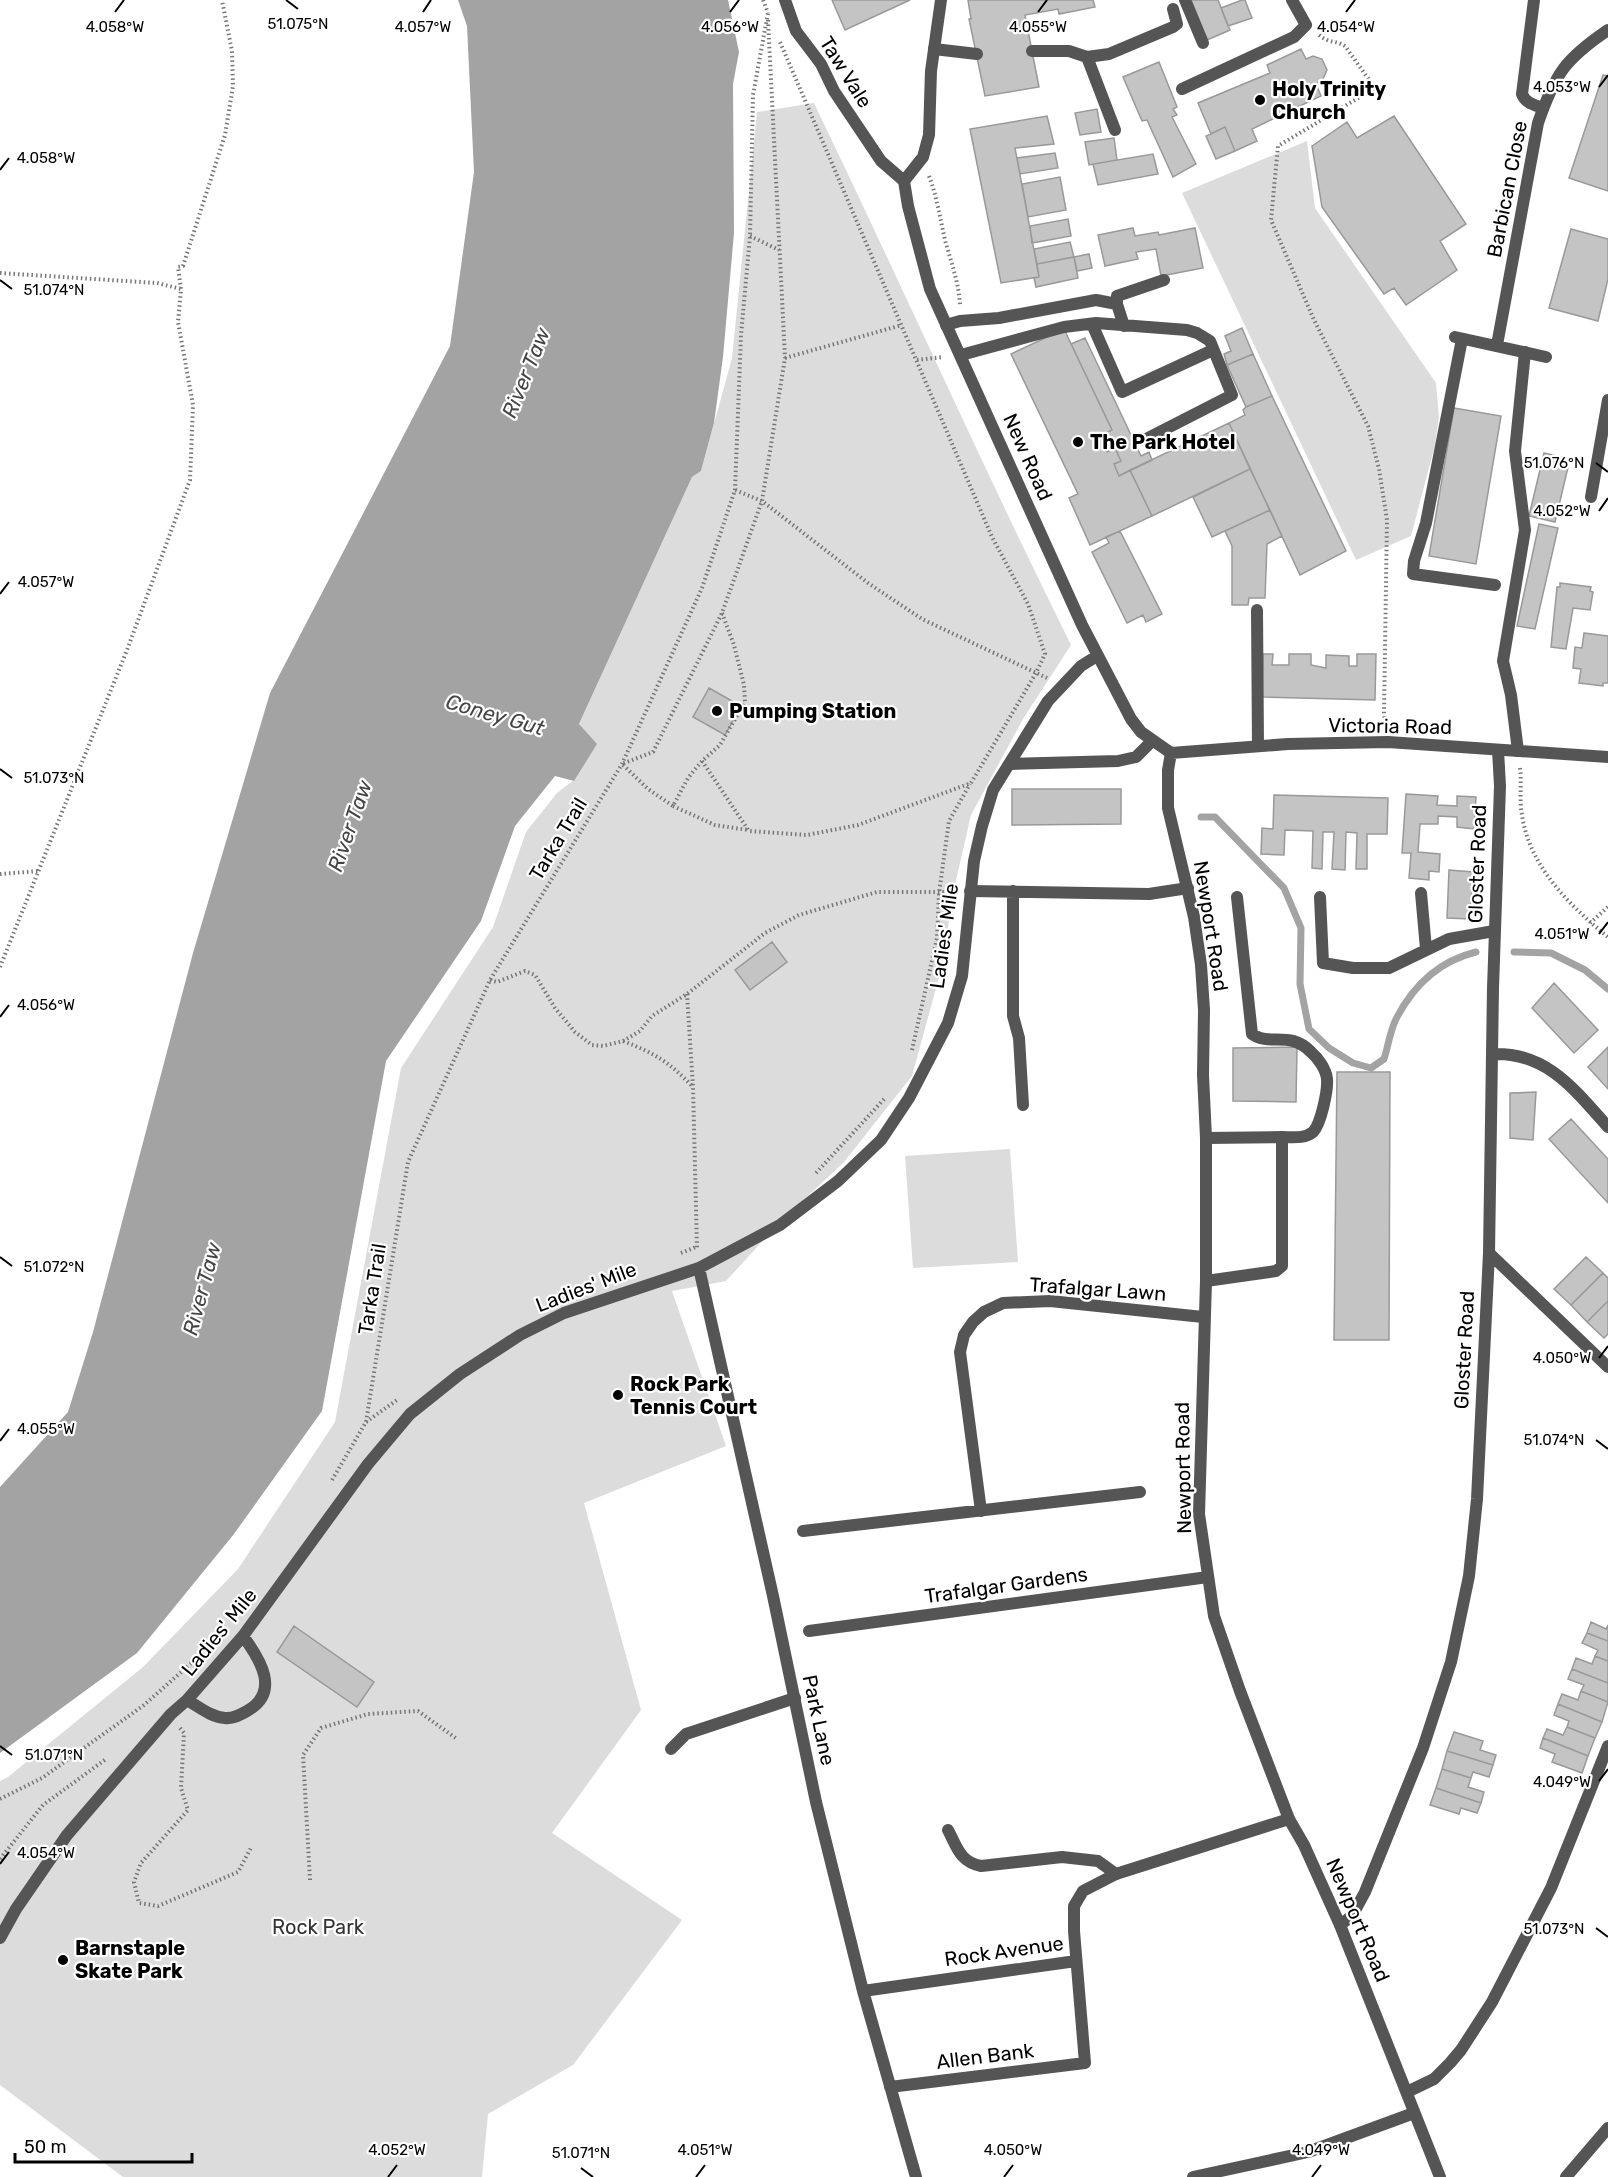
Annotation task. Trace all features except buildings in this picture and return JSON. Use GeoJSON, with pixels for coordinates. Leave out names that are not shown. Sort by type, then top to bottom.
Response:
{"type":"FeatureCollection","features":[{"type":"Feature","properties":{"kind":"street","name":"Taw Vale"},"geometry":{"type":"LineString","coordinates":[[785,0],[796,31],[821,64],[834,91],[881,161],[903,181]]}},
{"type":"Feature","properties":{"kind":"street"},"geometry":{"type":"LineString","coordinates":[[903,181],[923,157],[930,126],[931,71],[941,0]]}},
{"type":"Feature","properties":{"kind":"street"},"geometry":{"type":"LineString","coordinates":[[1185,0],[1203,43]]}},
{"type":"Feature","properties":{"kind":"street"},"geometry":{"type":"LineString","coordinates":[[1182,89],[1294,37],[1306,25],[1292,0]]}},
{"type":"Feature","properties":{"kind":"street"},"geometry":{"type":"LineString","coordinates":[[1534,0],[1522,94],[1529,103],[1543,108]]}},
{"type":"Feature","properties":{"kind":"street"},"geometry":{"type":"LineString","coordinates":[[1032,51],[1069,51],[1087,57],[1109,54],[1173,27],[1177,24],[1173,9]]}},
{"type":"Feature","properties":{"kind":"street","name":"Barbican Close"},"geometry":{"type":"LineString","coordinates":[[1497,345],[1538,123],[1543,108],[1550,89],[1571,60],[1583,47],[1608,30]]}},
{"type":"Feature","properties":{"kind":"street"},"geometry":{"type":"LineString","coordinates":[[934,49],[977,54]]}},
{"type":"Feature","properties":{"kind":"street"},"geometry":{"type":"LineString","coordinates":[[1087,57],[1115,130]]}},
{"type":"Feature","properties":{"kind":"street","name":"New Road"},"geometry":{"type":"LineString","coordinates":[[903,181],[930,289],[1097,656],[1131,719],[1141,732],[1170,753]]}},
{"type":"Feature","properties":{"kind":"street"},"geometry":{"type":"LineString","coordinates":[[1124,326],[1117,304],[1117,296],[1164,280]]}},
{"type":"Feature","properties":{"kind":"street"},"geometry":{"type":"LineString","coordinates":[[946,325],[960,321],[999,318],[1096,300],[1117,304]]}},
{"type":"Feature","properties":{"kind":"street"},"geometry":{"type":"LineString","coordinates":[[1092,324],[1122,392],[1213,350]]}},
{"type":"Feature","properties":{"kind":"street"},"geometry":{"type":"LineString","coordinates":[[961,355],[1064,327],[1092,324],[1187,330],[1197,333],[1210,341],[1232,395],[1144,440]]}},
{"type":"Feature","properties":{"kind":"street"},"geometry":{"type":"LineString","coordinates":[[1495,585],[1413,574],[1414,561],[1426,523],[1459,338],[1546,357]]}},
{"type":"Feature","properties":{"kind":"street"},"geometry":{"type":"LineString","coordinates":[[1518,751],[1511,695],[1503,661],[1525,530],[1515,451],[1525,352]]}},
{"type":"Feature","properties":{"kind":"street"},"geometry":{"type":"LineString","coordinates":[[1591,497],[1605,438],[1608,400]]}},
{"type":"Feature","properties":{"kind":"street"},"geometry":{"type":"LineString","coordinates":[[1257,610],[1257,746]]}},
{"type":"Feature","properties":{"kind":"street","name":"Ladies' Mile"},"geometry":{"type":"LineString","coordinates":[[0,1938],[16,1909],[67,1835],[171,1714],[188,1700],[243,1636],[368,1464],[410,1414],[460,1374],[519,1335],[564,1313],[699,1268],[780,1225],[838,1181],[881,1140],[909,1098],[948,1023],[962,976],[970,891],[982,826],[993,790],[1032,724],[1062,685],[1081,666],[1097,656]]}},
{"type":"Feature","properties":{"kind":"street"},"geometry":{"type":"LineString","coordinates":[[1010,764],[1118,761],[1136,757],[1152,741]]}},
{"type":"Feature","properties":{"kind":"street","name":"Victoria Road"},"geometry":{"type":"LineString","coordinates":[[1170,753],[1288,744],[1388,742],[1608,757]]}},
{"type":"Feature","properties":{"kind":"street","name":"Gloster Road"},"geometry":{"type":"LineString","coordinates":[[1340,1924],[1352,1916],[1375,1871],[1423,1748],[1457,1636],[1469,1576],[1478,1499],[1488,1252],[1494,931],[1500,786],[1498,750]]}},
{"type":"Feature","properties":{"kind":"street","name":"Newport Road"},"geometry":{"type":"LineString","coordinates":[[1170,753],[1168,808],[1188,888],[1201,965],[1204,1010],[1206,1281],[1203,1317],[1200,1514],[1214,1616],[1240,1691],[1290,1819],[1340,1924],[1440,2177]]}},
{"type":"Feature","properties":{"kind":"street"},"geometry":{"type":"LineString","coordinates":[[970,891],[1149,894],[1188,888]]}},
{"type":"Feature","properties":{"kind":"street"},"geometry":{"type":"LineString","coordinates":[[1013,891],[1013,1016],[1019,1038],[1023,1105]]}},
{"type":"Feature","properties":{"kind":"street"},"geometry":{"type":"LineString","coordinates":[[1421,893],[1426,949]]}},
{"type":"Feature","properties":{"kind":"street"},"geometry":{"type":"LineString","coordinates":[[1206,1138],[1299,1137],[1311,1134],[1320,1122],[1327,1079],[1320,1061],[1310,1050],[1294,1040],[1258,1039],[1251,1034],[1236,897]]}},
{"type":"Feature","properties":{"kind":"street"},"geometry":{"type":"LineString","coordinates":[[1320,897],[1323,963],[1353,968],[1389,968],[1449,939],[1494,931]]}},
{"type":"Feature","properties":{"kind":"street"},"geometry":{"type":"LineString","coordinates":[[1492,1054],[1529,1058],[1549,1068],[1576,1092],[1608,1127]]}},
{"type":"Feature","properties":{"kind":"street"},"geometry":{"type":"LineString","coordinates":[[1206,1281],[1276,1271],[1282,1266],[1282,1137]]}},
{"type":"Feature","properties":{"kind":"street"},"geometry":{"type":"LineString","coordinates":[[1488,1252],[1608,1367]]}},
{"type":"Feature","properties":{"kind":"street","name":"Park Lane"},"geometry":{"type":"LineString","coordinates":[[699,1268],[816,1802],[863,1991],[916,2177]]}},
{"type":"Feature","properties":{"kind":"street","name":"Trafalgar Lawn"},"geometry":{"type":"LineString","coordinates":[[981,1511],[960,1352],[964,1335],[984,1312],[1003,1303],[1050,1301],[1203,1317]]}},
{"type":"Feature","properties":{"kind":"street"},"geometry":{"type":"LineString","coordinates":[[803,1532],[1140,1492]]}},
{"type":"Feature","properties":{"kind":"street","name":"Trafalgar Gardens"},"geometry":{"type":"LineString","coordinates":[[809,1631],[1208,1577]]}},
{"type":"Feature","properties":{"kind":"street"},"geometry":{"type":"LineString","coordinates":[[188,1700],[208,1713],[225,1718],[237,1717],[259,1702],[264,1691],[264,1674],[258,1657],[243,1636]]}},
{"type":"Feature","properties":{"kind":"street"},"geometry":{"type":"LineString","coordinates":[[671,1749],[686,1734],[795,1698]]}},
{"type":"Feature","properties":{"kind":"street"},"geometry":{"type":"LineString","coordinates":[[1407,2092],[1434,2079],[1450,2063],[1492,2002],[1551,1887],[1608,1746]]}},
{"type":"Feature","properties":{"kind":"street","name":"Rock Avenue"},"geometry":{"type":"LineString","coordinates":[[863,1991],[1076,1961],[1074,1906],[1083,1891],[1116,1874],[1290,1819]]}},
{"type":"Feature","properties":{"kind":"street"},"geometry":{"type":"LineString","coordinates":[[948,1830],[960,1853],[970,1864],[981,1866],[1062,1857],[1098,1861],[1116,1874]]}},
{"type":"Feature","properties":{"kind":"street","name":"Allen Bank"},"geometry":{"type":"LineString","coordinates":[[890,2087],[1085,2063],[1076,1961]]}},
{"type":"Feature","properties":{"kind":"street"},"geometry":{"type":"LineString","coordinates":[[1193,2177],[1308,2152],[1414,2113]]}},
{"type":"Feature","properties":{"kind":"street"},"geometry":{"type":"LineString","coordinates":[[1566,2177],[1608,2128]]}},
{"type":"Feature","properties":{"kind":"path"},"geometry":{"type":"LineString","coordinates":[[0,967],[127,650],[190,480],[193,405],[178,322],[181,289],[178,267],[183,266],[225,135],[233,86],[231,51],[222,0]]}},
{"type":"Feature","properties":{"kind":"path"},"geometry":{"type":"LineString","coordinates":[[763,0],[773,24]]}},
{"type":"Feature","properties":{"kind":"path"},"geometry":{"type":"LineString","coordinates":[[768,14],[785,358],[762,501],[722,613],[653,752],[622,764],[648,789],[672,806],[715,825],[749,831],[807,835],[858,825],[971,783]]}},
{"type":"Feature","properties":{"kind":"path","name":"Tarka Trail"},"geometry":{"type":"LineString","coordinates":[[328,1486],[366,1422],[408,1162],[490,980],[622,764],[702,588],[735,490],[741,334],[750,236],[753,95],[768,14]]}},
{"type":"Feature","properties":{"kind":"path"},"geometry":{"type":"LineString","coordinates":[[1306,25],[1328,42],[1346,46],[1375,88],[1278,146],[1271,220],[1314,320],[1368,426],[1379,469],[1387,520],[1384,714],[1388,742]]}},
{"type":"Feature","properties":{"kind":"path"},"geometry":{"type":"LineString","coordinates":[[777,35],[992,537],[1028,604],[1045,654],[1036,674],[949,821],[939,893],[937,938],[910,1061]]}},
{"type":"Feature","properties":{"kind":"path"},"geometry":{"type":"LineString","coordinates":[[923,157],[936,196],[959,290],[960,321]]}},
{"type":"Feature","properties":{"kind":"path"},"geometry":{"type":"LineString","coordinates":[[750,236],[779,250]]}},
{"type":"Feature","properties":{"kind":"path"},"geometry":{"type":"LineString","coordinates":[[0,273],[157,283],[181,289]]}},
{"type":"Feature","properties":{"kind":"path"},"geometry":{"type":"LineString","coordinates":[[785,358],[902,325]]}},
{"type":"Feature","properties":{"kind":"path"},"geometry":{"type":"LineString","coordinates":[[917,360],[929,359]]}},
{"type":"Feature","properties":{"kind":"path"},"geometry":{"type":"LineString","coordinates":[[735,490],[762,501],[868,584],[922,618],[1062,685]]}},
{"type":"Feature","properties":{"kind":"path"},"geometry":{"type":"LineString","coordinates":[[672,806],[688,778],[720,745],[745,702],[744,685],[734,645],[722,613]]}},
{"type":"Feature","properties":{"kind":"path"},"geometry":{"type":"LineString","coordinates":[[1518,751],[1522,783],[1521,814],[1527,839],[1546,874],[1578,913],[1608,937]]}},
{"type":"Feature","properties":{"kind":"path"},"geometry":{"type":"LineString","coordinates":[[702,761],[749,831]]}},
{"type":"Feature","properties":{"kind":"path"},"geometry":{"type":"LineString","coordinates":[[0,874],[39,871]]}},
{"type":"Feature","properties":{"kind":"path"},"geometry":{"type":"LineString","coordinates":[[490,980],[497,982],[525,971],[535,975],[555,1008],[575,1032],[592,1044],[603,1046],[623,1041],[640,1031],[652,1016],[687,994],[765,933],[799,915],[877,892],[970,891]]}},
{"type":"Feature","properties":{"kind":"path"},"geometry":{"type":"LineString","coordinates":[[1590,923],[1608,907]]}},
{"type":"Feature","properties":{"kind":"path"},"geometry":{"type":"LineString","coordinates":[[687,994],[693,1088],[696,1247],[699,1268]]}},
{"type":"Feature","properties":{"kind":"path"},"geometry":{"type":"LineString","coordinates":[[623,1041],[651,1052],[672,1065],[693,1088]]}},
{"type":"Feature","properties":{"kind":"path"},"geometry":{"type":"LineString","coordinates":[[810,1180],[892,1090]]}},
{"type":"Feature","properties":{"kind":"path"},"geometry":{"type":"LineString","coordinates":[[696,1247],[706,1242]]}},
{"type":"Feature","properties":{"kind":"path"},"geometry":{"type":"LineString","coordinates":[[0,1799],[42,1778],[144,1705],[204,1653]]}},
{"type":"Feature","properties":{"kind":"path"},"geometry":{"type":"LineString","coordinates":[[310,1880],[303,1755],[321,1728],[368,1714],[418,1711],[457,1740]]}},
{"type":"Feature","properties":{"kind":"path"},"geometry":{"type":"LineString","coordinates":[[171,1714],[184,1733],[181,1788],[188,1810],[141,1863],[134,1882],[140,1902],[158,1906],[238,1872],[252,1846]]}},
{"type":"Feature","properties":{"kind":"path"},"geometry":{"type":"LineString","coordinates":[[0,1859],[43,1805],[111,1756]]}},
{"type":"Feature","properties":{"kind":"green space","name":"Rock Park"},"geometry":{"type":"Polygon","coordinates":[[[814,103],[1071,645],[1023,719],[971,815],[954,889],[941,970],[912,1076],[844,1162],[780,1222],[726,1281],[672,1291],[726,1446],[584,1503],[641,1710],[552,1833],[682,1920],[573,2065],[488,2114],[482,2177],[123,2177],[0,2085],[0,1781],[8,1777],[143,1667],[238,1569],[335,1422],[401,1068],[493,927],[526,832],[557,793],[574,780],[582,728],[579,724],[692,477],[701,471],[732,358],[757,112],[814,103]]]}},
{"type":"Feature","properties":{"kind":"green space"},"geometry":{"type":"Polygon","coordinates":[[[1307,141],[1315,208],[1436,383],[1439,417],[1435,445],[1411,536],[1356,560],[1182,193],[1307,141]]]}},
{"type":"Feature","properties":{"kind":"green space"},"geometry":{"type":"Polygon","coordinates":[[[1010,1149],[1018,1262],[913,1268],[905,1156],[1010,1149]]]}},
{"type":"Feature","properties":{"kind":"water","name":"River Taw"},"geometry":{"type":"Polygon","coordinates":[[[458,0],[728,0],[739,52],[733,84],[734,233],[723,357],[714,423],[701,471],[692,477],[579,724],[597,744],[574,781],[555,776],[515,826],[481,921],[386,1061],[322,1411],[234,1534],[137,1653],[0,1753],[0,1487],[68,1412],[93,1332],[193,953],[270,693],[450,346],[474,172],[467,26],[458,0]]]}},
{"type":"Feature","properties":{"kind":"waterway","name":"Coney Gut"},"geometry":{"type":"LineString","coordinates":[[1201,817],[1215,817],[1284,888],[1301,928],[1300,984],[1309,1029],[1329,1048],[1353,1063],[1371,1068],[1384,1059],[1396,1019],[1410,996],[1439,968],[1476,952]]}},
{"type":"Feature","properties":{"kind":"waterway","name":"Coney Gut"},"geometry":{"type":"LineString","coordinates":[[1514,952],[1551,953],[1585,970],[1608,989]]}},
{"type":"Feature","properties":{"kind":"place","name":"Holy Trinity Church"},"geometry":{"type":"Point","coordinates":[1260,100]}},
{"type":"Feature","properties":{"kind":"place","name":"The Park Hotel"},"geometry":{"type":"Point","coordinates":[1078,442]}},
{"type":"Feature","properties":{"kind":"place","name":"Pumping Station"},"geometry":{"type":"Point","coordinates":[717,711]}},
{"type":"Feature","properties":{"kind":"place","name":"Rock Park Tennis Court"},"geometry":{"type":"Point","coordinates":[618,1395]}},
{"type":"Feature","properties":{"kind":"place","name":"Barnstaple Skate Park"},"geometry":{"type":"Point","coordinates":[63,1960]}}]}
